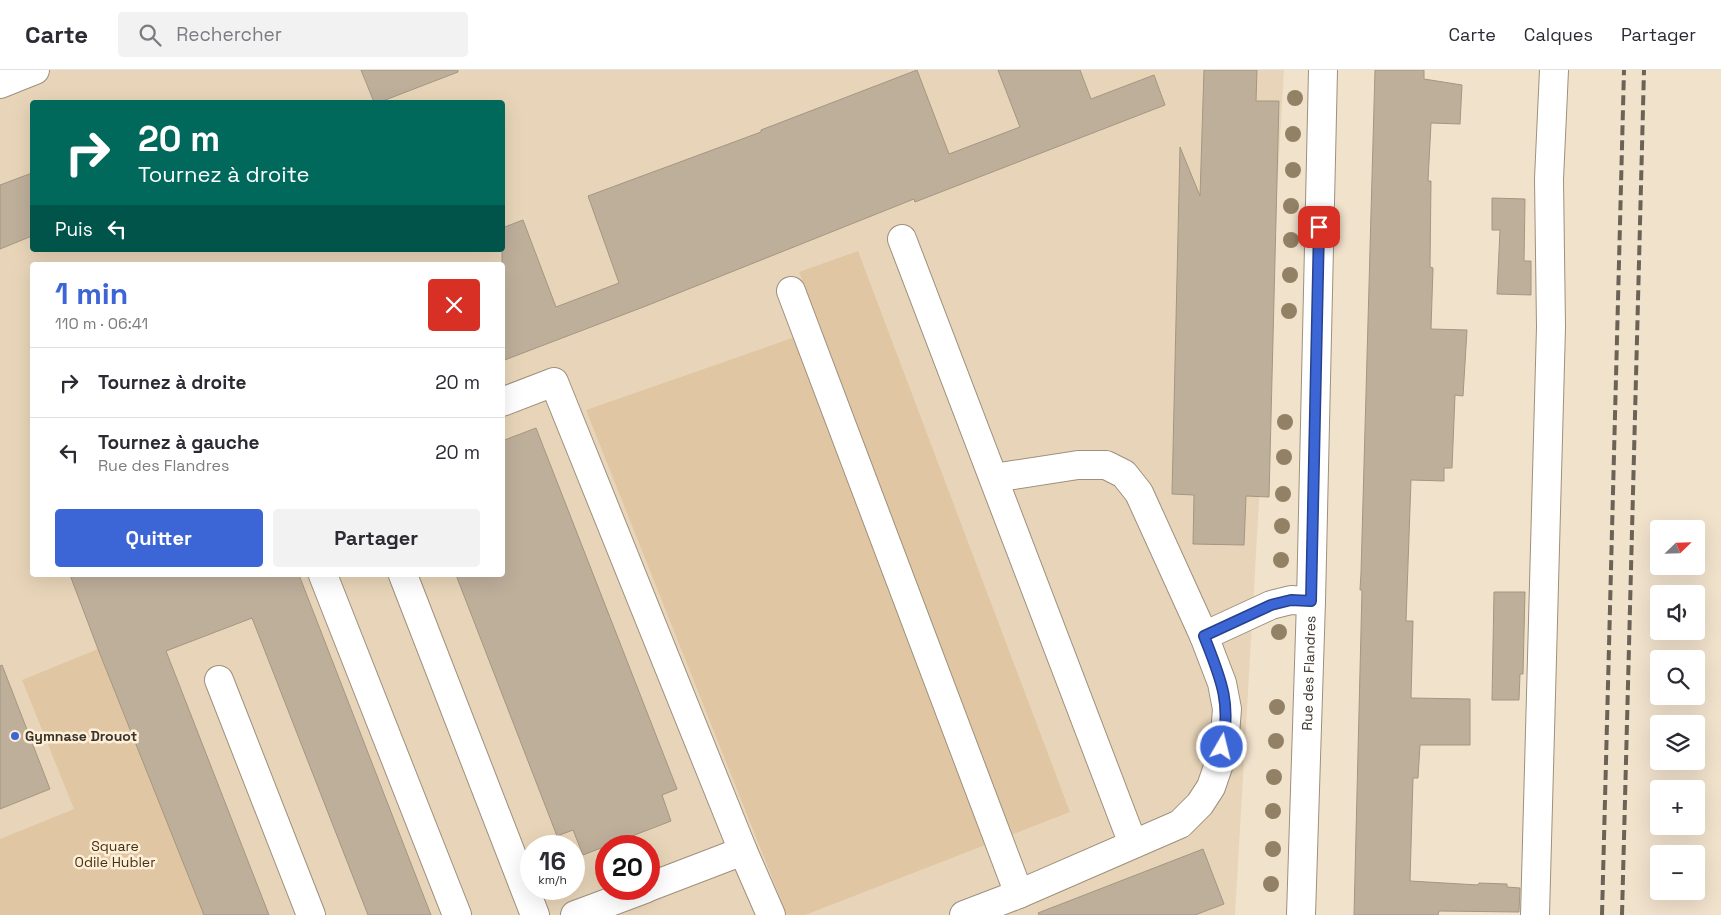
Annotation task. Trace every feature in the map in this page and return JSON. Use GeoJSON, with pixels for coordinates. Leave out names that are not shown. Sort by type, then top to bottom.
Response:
{"type":"FeatureCollection","features":[{"type":"Feature","properties":{"kind":"street"},"geometry":{"type":"LineString","coordinates":[[0,84],[35,70]]}},
{"type":"Feature","properties":{"kind":"street","name":"Rue des Flandres"},"geometry":{"type":"LineString","coordinates":[[1301,915],[1311,601],[1323,70]]}},
{"type":"Feature","properties":{"kind":"street"},"geometry":{"type":"LineString","coordinates":[[1534,915],[1551,345],[1549,180],[1554,70]]}},
{"type":"Feature","properties":{"kind":"street"},"geometry":{"type":"LineString","coordinates":[[902,239],[1133,844]]}},
{"type":"Feature","properties":{"kind":"street"},"geometry":{"type":"LineString","coordinates":[[791,291],[1019,894]]}},
{"type":"Feature","properties":{"kind":"street"},"geometry":{"type":"LineString","coordinates":[[505,401],[554,382],[743,851],[771,915]]}},
{"type":"Feature","properties":{"kind":"street"},"geometry":{"type":"LineString","coordinates":[[964,915],[1019,894],[1180,824],[1200,804],[1211,787],[1220,761],[1225,734],[1226,709],[1222,683],[1204,636],[1152,518],[1139,492],[1124,474],[1106,466],[1078,465],[994,478]]}},
{"type":"Feature","properties":{"kind":"street"},"geometry":{"type":"LineString","coordinates":[[324,577],[457,915]]}},
{"type":"Feature","properties":{"kind":"street"},"geometry":{"type":"LineString","coordinates":[[403,577],[535,915]]}},
{"type":"Feature","properties":{"kind":"street"},"geometry":{"type":"LineString","coordinates":[[1204,636],[1271,605],[1291,600],[1311,601]]}},
{"type":"Feature","properties":{"kind":"street"},"geometry":{"type":"LineString","coordinates":[[219,680],[311,915]]}},
{"type":"Feature","properties":{"kind":"street"},"geometry":{"type":"LineString","coordinates":[[660,883],[743,851]]}},
{"type":"Feature","properties":{"kind":"street"},"geometry":{"type":"LineString","coordinates":[[575,915],[615,900]]}},
{"type":"Feature","properties":{"kind":"shaded area"},"geometry":{"type":"Polygon","coordinates":[[[0,70],[1284,70],[1235,915],[0,915],[0,70]]]}},
{"type":"Feature","properties":{"kind":"green space"},"geometry":{"type":"Polygon","coordinates":[[[858,251],[1070,812],[805,915],[787,915],[586,410],[821,328],[799,272],[858,251]]]}},
{"type":"Feature","properties":{"kind":"green space","name":"Square Odile Hubler"},"geometry":{"type":"Polygon","coordinates":[[[98,649],[204,915],[0,915],[0,839],[74,809],[22,680],[98,649]]]}},
{"type":"Feature","properties":{"kind":"building"},"geometry":{"type":"Polygon","coordinates":[[[361,70],[458,70],[458,72],[385,100],[373,100],[361,70]]]}},
{"type":"Feature","properties":{"kind":"building"},"geometry":{"type":"Polygon","coordinates":[[[917,70],[949,154],[1020,127],[998,70],[1080,70],[1091,99],[1154,75],[1165,105],[915,202],[914,199],[505,360],[505,262],[502,262],[502,252],[505,252],[505,227],[523,220],[556,307],[619,283],[588,196],[761,132],[761,130],[917,70]]]}},
{"type":"Feature","properties":{"kind":"building"},"geometry":{"type":"Polygon","coordinates":[[[1204,70],[1257,70],[1256,101],[1279,101],[1269,497],[1246,496],[1244,545],[1193,544],[1194,495],[1172,494],[1180,147],[1200,196],[1204,70]]]}},
{"type":"Feature","properties":{"kind":"building"},"geometry":{"type":"Polygon","coordinates":[[[1375,70],[1424,70],[1424,79],[1462,85],[1460,124],[1431,123],[1428,181],[1431,181],[1430,267],[1433,268],[1431,329],[1467,330],[1463,396],[1455,395],[1452,468],[1444,468],[1444,481],[1411,480],[1406,621],[1413,621],[1411,698],[1470,699],[1470,745],[1420,745],[1418,778],[1413,778],[1410,881],[1478,885],[1479,883],[1507,884],[1507,887],[1520,888],[1519,912],[1439,911],[1438,915],[1354,915],[1362,590],[1360,590],[1375,70]]]}},
{"type":"Feature","properties":{"kind":"building"},"geometry":{"type":"Polygon","coordinates":[[[30,174],[30,237],[0,249],[0,185],[30,174]]]}},
{"type":"Feature","properties":{"kind":"building"},"geometry":{"type":"Polygon","coordinates":[[[1492,198],[1525,199],[1524,261],[1531,261],[1531,295],[1497,294],[1500,230],[1492,230],[1492,198]]]}},
{"type":"Feature","properties":{"kind":"building"},"geometry":{"type":"Polygon","coordinates":[[[536,428],[677,789],[662,795],[671,821],[635,835],[595,835],[595,850],[585,854],[585,835],[575,835],[573,830],[557,835],[457,577],[505,577],[505,440],[536,428]]]}},
{"type":"Feature","properties":{"kind":"building"},"geometry":{"type":"Polygon","coordinates":[[[71,577],[300,577],[431,915],[368,915],[252,618],[166,651],[269,915],[204,915],[71,577]]]}},
{"type":"Feature","properties":{"kind":"building"},"geometry":{"type":"Polygon","coordinates":[[[1494,592],[1525,592],[1523,674],[1520,674],[1519,700],[1492,700],[1494,592]]]}},
{"type":"Feature","properties":{"kind":"building","name":"Gymnase Drouot"},"geometry":{"type":"Polygon","coordinates":[[[2,665],[50,789],[0,809],[0,666],[2,665]]]}},
{"type":"Feature","properties":{"kind":"building"},"geometry":{"type":"Polygon","coordinates":[[[1203,849],[1224,904],[1195,915],[1039,915],[1038,913],[1203,849]]]}},
{"type":"Feature","properties":{"kind":"railway"},"geometry":{"type":"LineString","coordinates":[[1602,915],[1624,70]]}},
{"type":"Feature","properties":{"kind":"railway"},"geometry":{"type":"LineString","coordinates":[[1622,915],[1644,70]]}},
{"type":"Feature","properties":{"kind":"place","name":"Gymnase Drouot"},"geometry":{"type":"Point","coordinates":[15,736]}},
{"type":"Feature","properties":{"kind":"route"},"geometry":{"type":"LineString","coordinates":[[1222,747],[1225,734],[1226,709],[1222,683],[1204,636],[1271,605],[1291,600],[1311,601],[1319,227]]}}]}
